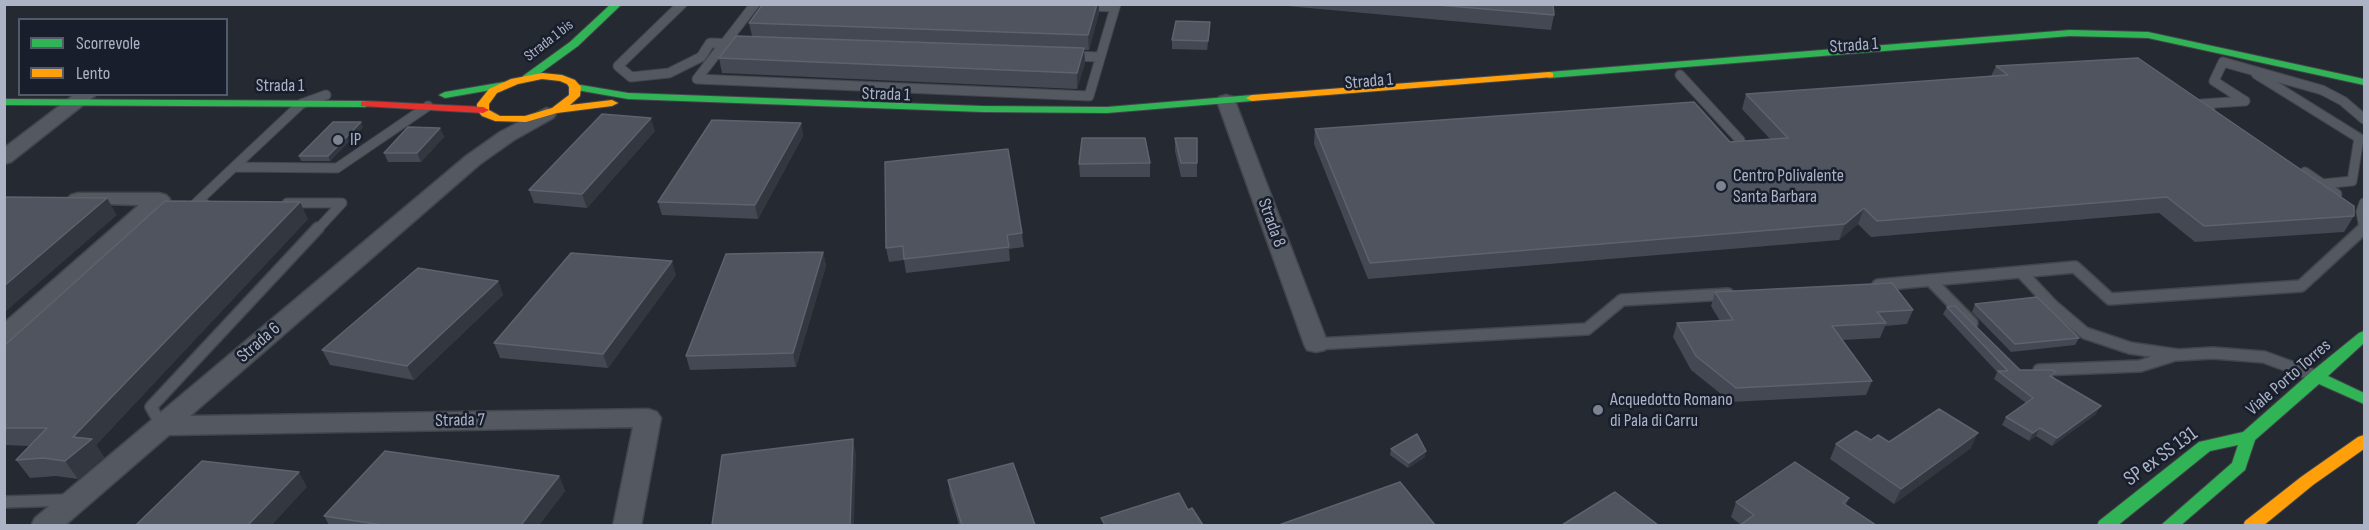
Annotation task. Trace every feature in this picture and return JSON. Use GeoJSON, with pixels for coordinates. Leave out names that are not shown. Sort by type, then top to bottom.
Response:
{"type":"FeatureCollection","features":[{"type":"Feature","properties":{"kind":"street","name":"Strada 1 bis"},"geometry":{"type":"LineString","coordinates":[[527,78],[574,44],[617,4]]}},
{"type":"Feature","properties":{"kind":"street","name":"Strada 1 bis"},"geometry":{"type":"LineString","coordinates":[[593,45],[615,25]]}},
{"type":"Feature","properties":{"kind":"street","name":"Strada 1"},"geometry":{"type":"LineString","coordinates":[[4,102],[83,98],[429,105],[488,113],[516,120],[617,102],[977,117],[1109,118],[2070,33],[2148,35],[2364,82]]}},
{"type":"Feature","properties":{"kind":"street","name":"Strada 1"},"geometry":{"type":"LineString","coordinates":[[1977,55],[2140,41],[2184,43]]}},
{"type":"Feature","properties":{"kind":"street","name":"Strada 1"},"geometry":{"type":"LineString","coordinates":[[228,94],[438,95],[504,85],[527,78],[556,77],[573,84],[628,96],[982,109],[1107,110],[1228,106],[1875,63]]}},
{"type":"Feature","properties":{"kind":"street"},"geometry":{"type":"LineString","coordinates":[[551,112],[574,96],[575,67]]}},
{"type":"Feature","properties":{"kind":"street","name":"Strada 1"},"geometry":{"type":"LineString","coordinates":[[2317,73],[2364,90]]}},
{"type":"Feature","properties":{"kind":"street"},"geometry":{"type":"LineString","coordinates":[[488,113],[483,104],[486,97],[504,85]]}},
{"type":"Feature","properties":{"kind":"street"},"geometry":{"type":"LineString","coordinates":[[4,158],[83,98]]}},
{"type":"Feature","properties":{"kind":"street","name":"Strada 8"},"geometry":{"type":"LineString","coordinates":[[1228,106],[1316,344]]}},
{"type":"Feature","properties":{"kind":"street","name":"Strada 6"},"geometry":{"type":"LineString","coordinates":[[45,525],[473,160],[507,136],[551,112]]}},
{"type":"Feature","properties":{"kind":"street","name":"Strada 6"},"geometry":{"type":"LineString","coordinates":[[473,160],[486,141],[488,113]]}},
{"type":"Feature","properties":{"kind":"street"},"geometry":{"type":"LineString","coordinates":[[4,336],[159,200],[52,200]]}},
{"type":"Feature","properties":{"kind":"street","name":"Viale Porto Torres"},"geometry":{"type":"LineString","coordinates":[[2168,525],[2239,466],[2248,437],[2364,336]]}},
{"type":"Feature","properties":{"kind":"street"},"geometry":{"type":"LineString","coordinates":[[2316,376],[2364,399]]}},
{"type":"Feature","properties":{"kind":"street","name":"Strada 7"},"geometry":{"type":"LineString","coordinates":[[162,426],[648,418],[627,525]]}},
{"type":"Feature","properties":{"kind":"street","name":"SP ex SS 131"},"geometry":{"type":"LineString","coordinates":[[2105,525],[2205,446],[2248,437]]}},
{"type":"Feature","properties":{"kind":"street"},"geometry":{"type":"LineString","coordinates":[[2251,525],[2307,481],[2364,441]]}},
{"type":"Feature","properties":{"kind":"lane"},"geometry":{"type":"LineString","coordinates":[[682,4],[618,66],[631,76],[669,73],[701,57],[710,43],[748,45]]}},
{"type":"Feature","properties":{"kind":"lane"},"geometry":{"type":"LineString","coordinates":[[755,4],[697,79],[1089,96],[1115,6],[1072,6]]}},
{"type":"Feature","properties":{"kind":"lane"},"geometry":{"type":"LineString","coordinates":[[1065,56],[1100,57]]}},
{"type":"Feature","properties":{"kind":"lane"},"geometry":{"type":"LineString","coordinates":[[2220,116],[2201,104],[2245,101],[2214,81],[2223,62],[2322,90],[2343,100],[2364,119]]}},
{"type":"Feature","properties":{"kind":"lane"},"geometry":{"type":"LineString","coordinates":[[2246,68],[2359,138],[2352,181],[2322,184]]}},
{"type":"Feature","properties":{"kind":"lane"},"geometry":{"type":"LineString","coordinates":[[1680,75],[1740,140]]}},
{"type":"Feature","properties":{"kind":"lane"},"geometry":{"type":"LineString","coordinates":[[218,204],[195,204],[301,104],[326,95]]}},
{"type":"Feature","properties":{"kind":"lane"},"geometry":{"type":"LineString","coordinates":[[234,167],[337,168],[429,105]]}},
{"type":"Feature","properties":{"kind":"lane"},"geometry":{"type":"LineString","coordinates":[[1870,285],[2075,267],[2110,299],[2301,285],[2364,228],[2356,205],[2294,165]]}},
{"type":"Feature","properties":{"kind":"lane"},"geometry":{"type":"LineString","coordinates":[[162,426],[151,407],[342,203],[274,203]]}},
{"type":"Feature","properties":{"kind":"lane"},"geometry":{"type":"LineString","coordinates":[[2021,272],[2085,333],[2130,348],[2178,355],[2212,353],[2264,357],[2316,376]]}},
{"type":"Feature","properties":{"kind":"lane"},"geometry":{"type":"LineString","coordinates":[[1930,280],[1979,330]]}},
{"type":"Feature","properties":{"kind":"lane"},"geometry":{"type":"LineString","coordinates":[[1316,344],[1587,329],[1622,300],[1740,293]]}},
{"type":"Feature","properties":{"kind":"lane"},"geometry":{"type":"LineString","coordinates":[[2030,371],[2140,366],[2178,355]]}},
{"type":"Feature","properties":{"kind":"lane"},"geometry":{"type":"LineString","coordinates":[[4,502],[75,500]]}},
{"type":"Feature","properties":{"kind":"building"},"geometry":{"type":"Polygon","coordinates":[[[763,4],[1097,4],[1088,35],[749,23],[763,4]]]}},
{"type":"Feature","properties":{"kind":"building"},"geometry":{"type":"Polygon","coordinates":[[[1427,4],[1553,4],[1554,15],[1427,4]]]}},
{"type":"Feature","properties":{"kind":"building"},"geometry":{"type":"Polygon","coordinates":[[[1176,21],[1210,22],[1208,41],[1172,40],[1176,21]]]}},
{"type":"Feature","properties":{"kind":"building"},"geometry":{"type":"Polygon","coordinates":[[[736,36],[1084,48],[1077,73],[719,58],[736,36]]]}},
{"type":"Feature","properties":{"kind":"building","name":"Centro Polivalente Santa Barbara"},"geometry":{"type":"Polygon","coordinates":[[[2138,58],[2354,206],[2354,216],[2204,226],[2167,197],[1877,221],[1864,208],[1845,224],[1370,263],[1315,129],[1694,102],[1730,142],[1788,138],[1746,94],[2008,75],[1996,66],[2138,58]]]}},
{"type":"Feature","properties":{"kind":"building"},"geometry":{"type":"Polygon","coordinates":[[[602,114],[651,118],[582,194],[529,190],[602,114]]]}},
{"type":"Feature","properties":{"kind":"building"},"geometry":{"type":"Polygon","coordinates":[[[712,120],[801,123],[755,205],[658,202],[712,120]]]}},
{"type":"Feature","properties":{"kind":"building"},"geometry":{"type":"Polygon","coordinates":[[[333,122],[361,122],[328,156],[299,156],[333,122]]]}},
{"type":"Feature","properties":{"kind":"building"},"geometry":{"type":"Polygon","coordinates":[[[408,127],[440,128],[417,153],[384,153],[408,127]]]}},
{"type":"Feature","properties":{"kind":"building"},"geometry":{"type":"Polygon","coordinates":[[[1082,138],[1145,138],[1150,163],[1079,164],[1082,138]]]}},
{"type":"Feature","properties":{"kind":"building"},"geometry":{"type":"Polygon","coordinates":[[[1175,138],[1197,138],[1197,163],[1181,163],[1175,138]]]}},
{"type":"Feature","properties":{"kind":"building"},"geometry":{"type":"Polygon","coordinates":[[[1008,149],[1022,233],[1007,235],[1009,247],[904,259],[903,246],[886,248],[885,162],[1008,149]]]}},
{"type":"Feature","properties":{"kind":"building"},"geometry":{"type":"Polygon","coordinates":[[[4,197],[107,198],[4,286],[4,197]]]}},
{"type":"Feature","properties":{"kind":"building"},"geometry":{"type":"Polygon","coordinates":[[[165,201],[300,202],[73,437],[92,439],[65,461],[43,458],[16,460],[47,428],[4,428],[4,346],[165,201]]]}},
{"type":"Feature","properties":{"kind":"building"},"geometry":{"type":"Polygon","coordinates":[[[823,252],[793,353],[686,356],[726,254],[823,252]]]}},
{"type":"Feature","properties":{"kind":"building"},"geometry":{"type":"Polygon","coordinates":[[[571,253],[672,261],[603,354],[494,343],[571,253]]]}},
{"type":"Feature","properties":{"kind":"building"},"geometry":{"type":"Polygon","coordinates":[[[418,268],[498,281],[407,366],[322,350],[418,268]]]}},
{"type":"Feature","properties":{"kind":"building"},"geometry":{"type":"Polygon","coordinates":[[[1892,283],[1913,310],[1877,312],[1886,323],[1832,326],[1872,381],[1736,388],[1696,356],[1677,323],[1733,320],[1715,292],[1892,283]]]}},
{"type":"Feature","properties":{"kind":"building"},"geometry":{"type":"Polygon","coordinates":[[[2037,297],[2079,338],[2015,344],[1975,304],[2037,297]]]}},
{"type":"Feature","properties":{"kind":"building"},"geometry":{"type":"Polygon","coordinates":[[[1955,306],[2020,370],[2052,370],[2056,372],[2050,376],[2101,406],[2057,438],[2040,428],[2033,433],[2006,417],[2033,398],[1998,371],[2008,371],[1947,307],[1955,306]]]}},
{"type":"Feature","properties":{"kind":"building"},"geometry":{"type":"Polygon","coordinates":[[[1939,409],[1978,433],[1901,489],[1836,444],[1856,431],[1871,440],[1878,435],[1889,442],[1939,409]]]}},
{"type":"Feature","properties":{"kind":"building"},"geometry":{"type":"Polygon","coordinates":[[[1417,434],[1426,451],[1409,463],[1391,449],[1417,434]]]}},
{"type":"Feature","properties":{"kind":"building"},"geometry":{"type":"Polygon","coordinates":[[[853,439],[850,525],[712,525],[722,455],[853,439]]]}},
{"type":"Feature","properties":{"kind":"building"},"geometry":{"type":"Polygon","coordinates":[[[385,451],[559,476],[521,525],[382,525],[324,516],[385,451]]]}},
{"type":"Feature","properties":{"kind":"building"},"geometry":{"type":"Polygon","coordinates":[[[202,461],[299,472],[248,525],[136,525],[202,461]]]}},
{"type":"Feature","properties":{"kind":"building"},"geometry":{"type":"Polygon","coordinates":[[[1795,462],[1849,498],[1843,503],[1876,525],[1740,525],[1754,515],[1736,502],[1795,462]]]}},
{"type":"Feature","properties":{"kind":"building"},"geometry":{"type":"Polygon","coordinates":[[[1013,463],[1035,525],[962,525],[948,480],[1013,463]]]}},
{"type":"Feature","properties":{"kind":"building"},"geometry":{"type":"Polygon","coordinates":[[[1400,482],[1435,525],[1279,525],[1400,482]]]}},
{"type":"Feature","properties":{"kind":"building"},"geometry":{"type":"Polygon","coordinates":[[[1615,492],[1658,525],[1562,525],[1615,492]]]}},
{"type":"Feature","properties":{"kind":"building"},"geometry":{"type":"Polygon","coordinates":[[[1179,493],[1188,510],[1192,508],[1203,525],[1105,525],[1101,518],[1179,493]]]}},
{"type":"Feature","properties":{"kind":"traffic: fast"},"geometry":{"type":"LineString","coordinates":[[527,78],[574,44],[617,4]]}},
{"type":"Feature","properties":{"kind":"traffic: fast"},"geometry":{"type":"LineString","coordinates":[[1549,75],[2070,33],[2148,35],[2364,82]]}},
{"type":"Feature","properties":{"kind":"traffic: fast"},"geometry":{"type":"LineString","coordinates":[[445,95],[504,85]]}},
{"type":"Feature","properties":{"kind":"traffic: fast"},"geometry":{"type":"LineString","coordinates":[[575,87],[628,96],[982,109],[1107,110],[1252,98]]}},
{"type":"Feature","properties":{"kind":"traffic: fast"},"geometry":{"type":"LineString","coordinates":[[4,102],[365,104]]}},
{"type":"Feature","properties":{"kind":"traffic: fast"},"geometry":{"type":"LineString","coordinates":[[2168,526],[2239,466],[2248,437],[2364,336]]}},
{"type":"Feature","properties":{"kind":"traffic: fast"},"geometry":{"type":"LineString","coordinates":[[2316,376],[2364,399]]}},
{"type":"Feature","properties":{"kind":"traffic: fast"},"geometry":{"type":"LineString","coordinates":[[2105,526],[2205,446],[2248,437]]}},
{"type":"Feature","properties":{"kind":"traffic: slow"},"geometry":{"type":"LineString","coordinates":[[1252,98],[1549,75]]}},
{"type":"Feature","properties":{"kind":"traffic: slow"},"geometry":{"type":"LineString","coordinates":[[542,76],[562,78],[571,82],[575,87],[574,96],[556,110],[526,119],[499,119],[486,114],[483,110],[483,104],[493,91],[515,81],[542,76]]}},
{"type":"Feature","properties":{"kind":"traffic: slow"},"geometry":{"type":"LineString","coordinates":[[556,110],[612,103]]}},
{"type":"Feature","properties":{"kind":"traffic: slow"},"geometry":{"type":"LineString","coordinates":[[2251,526],[2307,481],[2364,441]]}},
{"type":"Feature","properties":{"kind":"traffic: jam"},"geometry":{"type":"LineString","coordinates":[[365,104],[483,110]]}},
{"type":"Feature","properties":{"kind":"place","name":"IP"},"geometry":{"type":"Point","coordinates":[338,140]}},
{"type":"Feature","properties":{"kind":"place","name":"Centro Polivalente Santa Barbara"},"geometry":{"type":"Point","coordinates":[1721,186]}},
{"type":"Feature","properties":{"kind":"place","name":"Acquedotto Romano di Pala di Carru"},"geometry":{"type":"Point","coordinates":[1598,410]}}]}
